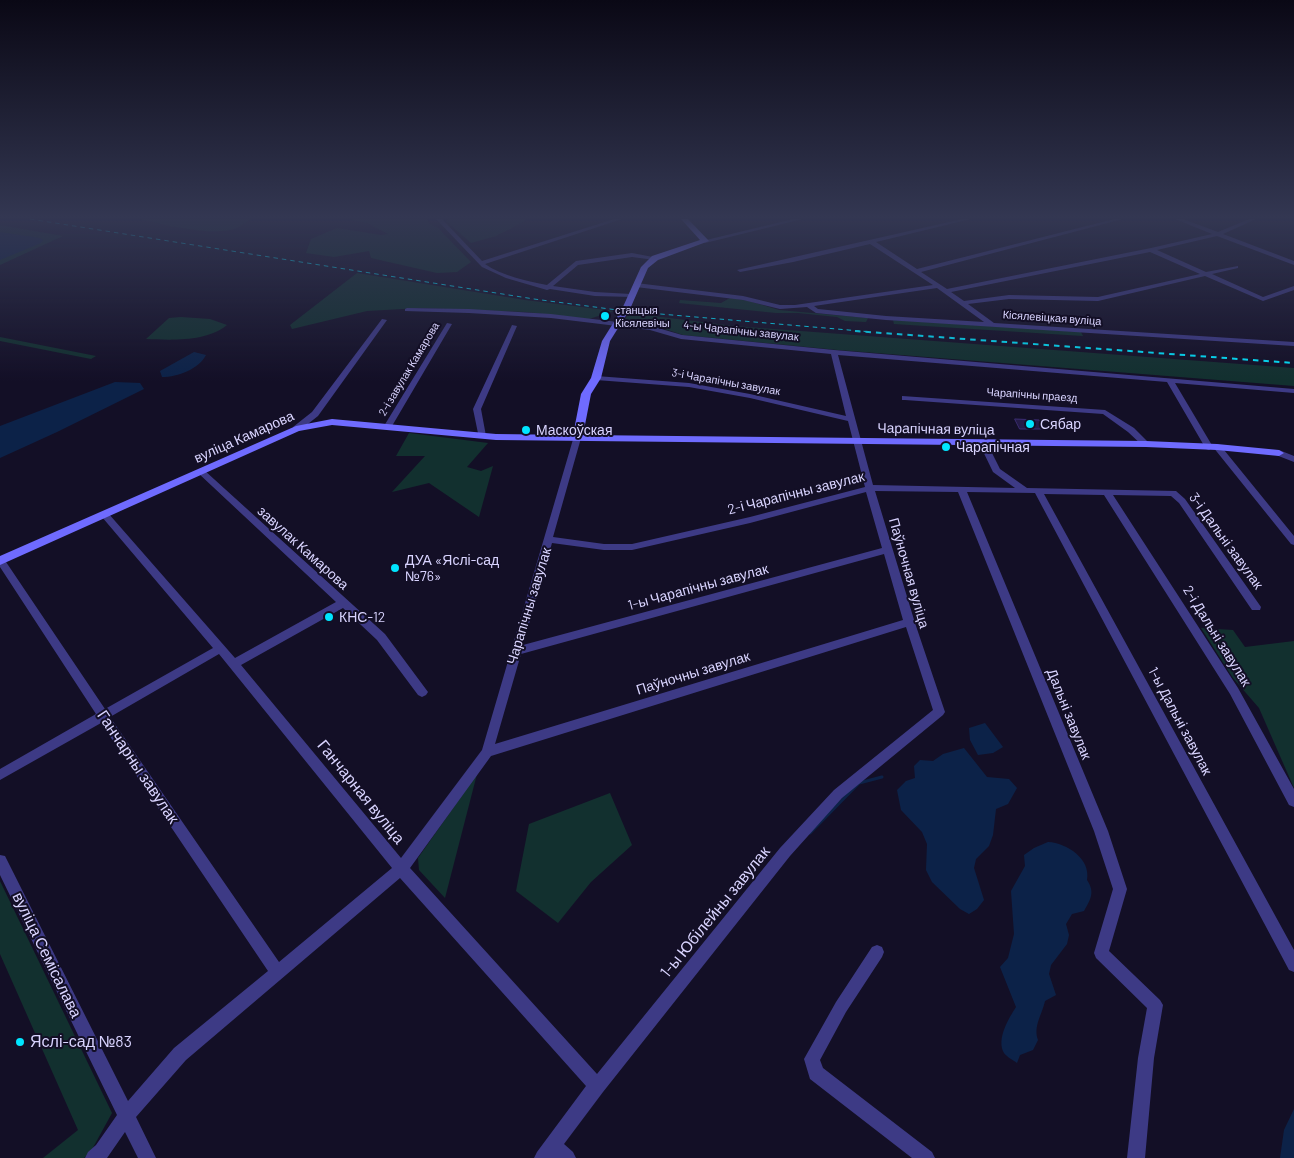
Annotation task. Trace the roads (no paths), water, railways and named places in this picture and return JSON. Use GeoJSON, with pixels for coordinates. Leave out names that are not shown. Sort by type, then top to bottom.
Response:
{"type":"FeatureCollection","features":[{"type":"Feature","properties":{"kind":"street"},"geometry":{"type":"LineString","coordinates":[[500,273],[547,288],[585,294],[631,296]]}},
{"type":"Feature","properties":{"kind":"street"},"geometry":{"type":"LineString","coordinates":[[547,288],[564,273]]}},
{"type":"Feature","properties":{"kind":"street","name":"Чарапічны завулак"},"geometry":{"type":"LineString","coordinates":[[401,869],[487,752],[549,540],[577,438],[586,394],[596,378],[606,341],[626,309],[642,273]]}},
{"type":"Feature","properties":{"kind":"street"},"geometry":{"type":"LineString","coordinates":[[919,273],[991,324]]}},
{"type":"Feature","properties":{"kind":"street"},"geometry":{"type":"LineString","coordinates":[[946,291],[1036,273]]}},
{"type":"Feature","properties":{"kind":"street"},"geometry":{"type":"LineString","coordinates":[[1204,273],[1263,299],[1294,288]]}},
{"type":"Feature","properties":{"kind":"street"},"geometry":{"type":"LineString","coordinates":[[963,303],[1009,298],[1098,299],[1215,273]]}},
{"type":"Feature","properties":{"kind":"street"},"geometry":{"type":"LineString","coordinates":[[636,285],[743,298],[780,306],[810,306],[938,286]]}},
{"type":"Feature","properties":{"kind":"street","name":"Кісялевіцкая вуліца"},"geometry":{"type":"LineString","coordinates":[[810,306],[816,311],[886,318],[1294,344]]}},
{"type":"Feature","properties":{"kind":"street","name":"4-ы Чарапічны завулак"},"geometry":{"type":"LineString","coordinates":[[407,310],[504,313],[616,323],[651,328],[681,337],[834,352],[1294,391]]}},
{"type":"Feature","properties":{"kind":"street"},"geometry":{"type":"LineString","coordinates":[[296,429],[315,414],[384,320]]}},
{"type":"Feature","properties":{"kind":"street","name":"2-і завулак Камарова"},"geometry":{"type":"LineString","coordinates":[[388,426],[448,324]]}},
{"type":"Feature","properties":{"kind":"street"},"geometry":{"type":"LineString","coordinates":[[482,436],[477,409],[514,326]]}},
{"type":"Feature","properties":{"kind":"street"},"geometry":{"type":"LineString","coordinates":[[834,352],[857,441]]}},
{"type":"Feature","properties":{"kind":"street","name":"3-і Чарапічны завулак"},"geometry":{"type":"LineString","coordinates":[[596,378],[689,385],[750,396],[850,419]]}},
{"type":"Feature","properties":{"kind":"street"},"geometry":{"type":"LineString","coordinates":[[1170,381],[1213,447],[1294,542]]}},
{"type":"Feature","properties":{"kind":"street","name":"Чарапічны праезд"},"geometry":{"type":"LineString","coordinates":[[905,398],[1105,412],[1131,430],[1146,444]]}},
{"type":"Feature","properties":{"kind":"street","name":"вуліца Камарова"},"geometry":{"type":"LineString","coordinates":[[1,561],[296,429],[332,422],[482,436],[577,438]]}},
{"type":"Feature","properties":{"kind":"street","name":"Чарапічная вуліца"},"geometry":{"type":"LineString","coordinates":[[577,438],[1146,444],[1213,447],[1279,453],[1294,450]]}},
{"type":"Feature","properties":{"kind":"street","name":"Паўночная вуліца"},"geometry":{"type":"LineString","coordinates":[[857,441],[908,622],[939,712]]}},
{"type":"Feature","properties":{"kind":"street"},"geometry":{"type":"LineString","coordinates":[[983,443],[996,470],[1023,489]]}},
{"type":"Feature","properties":{"kind":"street"},"geometry":{"type":"LineString","coordinates":[[1279,453],[1294,459]]}},
{"type":"Feature","properties":{"kind":"street","name":"завулак Камарова"},"geometry":{"type":"LineString","coordinates":[[202,472],[380,637],[422,692]]}},
{"type":"Feature","properties":{"kind":"street","name":"2-і Чарапічны завулак"},"geometry":{"type":"LineString","coordinates":[[549,540],[604,547],[632,547],[750,520],[870,488],[1023,489],[1039,492],[1173,493]]}},
{"type":"Feature","properties":{"kind":"street","name":"Дальні завулак"},"geometry":{"type":"LineString","coordinates":[[961,489],[1101,831],[1120,889],[1101,953],[1155,1005],[1146,1058],[1136,1158]]}},
{"type":"Feature","properties":{"kind":"street","name":"1-ы Дальні завулак"},"geometry":{"type":"LineString","coordinates":[[1039,492],[1294,965]]}},
{"type":"Feature","properties":{"kind":"street","name":"2-і Дальні завулак"},"geometry":{"type":"LineString","coordinates":[[1107,492],[1234,690],[1294,801]]}},
{"type":"Feature","properties":{"kind":"street","name":"3-і Дальні завулак"},"geometry":{"type":"LineString","coordinates":[[1173,493],[1182,501],[1256,607]]}},
{"type":"Feature","properties":{"kind":"street","name":"Ганчарная вуліца"},"geometry":{"type":"LineString","coordinates":[[105,515],[234,664],[401,869],[596,1086]]}},
{"type":"Feature","properties":{"kind":"street","name":"1-ы Чарапічны завулак"},"geometry":{"type":"LineString","coordinates":[[516,650],[887,550]]}},
{"type":"Feature","properties":{"kind":"street","name":"Ганчарны завулак"},"geometry":{"type":"LineString","coordinates":[[1,561],[276,972]]}},
{"type":"Feature","properties":{"kind":"street"},"geometry":{"type":"LineString","coordinates":[[234,664],[343,603]]}},
{"type":"Feature","properties":{"kind":"street","name":"Паўночны завулак"},"geometry":{"type":"LineString","coordinates":[[487,752],[908,622]]}},
{"type":"Feature","properties":{"kind":"street"},"geometry":{"type":"LineString","coordinates":[[0,775],[220,649]]}},
{"type":"Feature","properties":{"kind":"street","name":"1-ы Юбілейны завулак"},"geometry":{"type":"LineString","coordinates":[[548,1151],[596,1086],[785,852],[838,794],[939,712]]}},
{"type":"Feature","properties":{"kind":"street","name":"вуліца Семісалава"},"geometry":{"type":"LineString","coordinates":[[0,861],[147,1158]]}},
{"type":"Feature","properties":{"kind":"street"},"geometry":{"type":"LineString","coordinates":[[94,1158],[102,1151],[126,1116],[180,1054],[401,869]]}},
{"type":"Feature","properties":{"kind":"street"},"geometry":{"type":"LineString","coordinates":[[877,952],[841,1007],[812,1059],[816,1073],[926,1158]]}},
{"type":"Feature","properties":{"kind":"street"},"geometry":{"type":"LineString","coordinates":[[548,1151],[567,1158]]}},
{"type":"Feature","properties":{"kind":"water"},"geometry":{"type":"Polygon","coordinates":[[[194,352],[206,355],[193,368],[181,374],[162,377],[160,371],[194,352]]]}},
{"type":"Feature","properties":{"kind":"water"},"geometry":{"type":"Polygon","coordinates":[[[115,382],[140,383],[144,389],[0,458],[0,426],[115,382]]]}},
{"type":"Feature","properties":{"kind":"water"},"geometry":{"type":"Polygon","coordinates":[[[985,723],[1003,747],[993,753],[978,755],[970,740],[969,728],[985,723]]]}},
{"type":"Feature","properties":{"kind":"water"},"geometry":{"type":"Polygon","coordinates":[[[964,748],[987,777],[1009,779],[1017,788],[1008,804],[996,809],[993,835],[989,846],[976,859],[974,868],[984,900],[977,909],[969,914],[960,909],[932,882],[926,870],[927,844],[922,832],[901,810],[897,790],[906,781],[915,778],[914,766],[920,760],[933,761],[943,754],[964,748]]]}},
{"type":"Feature","properties":{"kind":"water"},"geometry":{"type":"Polygon","coordinates":[[[1048,842],[1063,845],[1081,859],[1087,872],[1091,896],[1084,911],[1072,914],[1066,924],[1069,935],[1067,944],[1051,965],[1049,974],[1056,995],[1045,1001],[1037,1025],[1038,1040],[1033,1050],[1020,1055],[1017,1063],[1004,1053],[1002,1047],[1004,1029],[1016,1007],[1000,967],[1008,958],[1014,934],[1011,891],[1025,866],[1024,855],[1048,842]]]}},
{"type":"Feature","properties":{"kind":"water"},"geometry":{"type":"Polygon","coordinates":[[[1294,1109],[1294,1158],[1280,1158],[1284,1130],[1294,1109]]]}},
{"type":"Feature","properties":{"kind":"waterway"},"geometry":{"type":"LineString","coordinates":[[810,833],[859,783],[882,777]]}},
{"type":"Feature","properties":{"kind":"railway"},"geometry":{"type":"LineString","coordinates":[[370,273],[534,299],[625,311],[872,332]]}},
{"type":"Feature","properties":{"kind":"railway"},"geometry":{"type":"LineString","coordinates":[[855,331],[1294,363]]}},
{"type":"Feature","properties":{"kind":"place","name":"станцыя Кісялевічы"},"geometry":{"type":"Point","coordinates":[605,316]}},
{"type":"Feature","properties":{"kind":"place","name":"Сябар"},"geometry":{"type":"Point","coordinates":[1030,424]}},
{"type":"Feature","properties":{"kind":"place","name":"Маскоўская"},"geometry":{"type":"Point","coordinates":[526,430]}},
{"type":"Feature","properties":{"kind":"place","name":"Чарапічная"},"geometry":{"type":"Point","coordinates":[946,447]}},
{"type":"Feature","properties":{"kind":"place","name":"ДУА «Яслі-сад №76»"},"geometry":{"type":"Point","coordinates":[395,568]}},
{"type":"Feature","properties":{"kind":"place","name":"КНС-12"},"geometry":{"type":"Point","coordinates":[329,617]}},
{"type":"Feature","properties":{"kind":"place","name":"Яслі-сад №83"},"geometry":{"type":"Point","coordinates":[20,1042]}}]}
